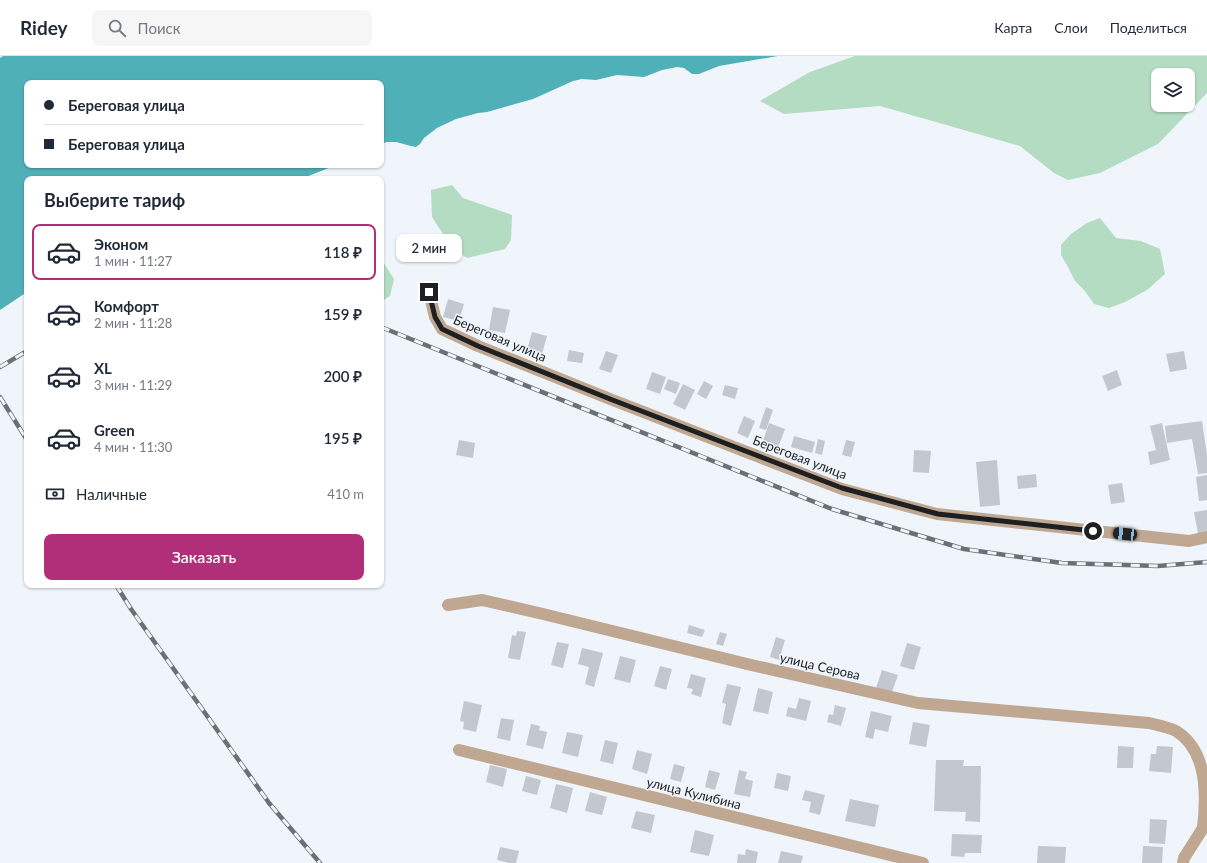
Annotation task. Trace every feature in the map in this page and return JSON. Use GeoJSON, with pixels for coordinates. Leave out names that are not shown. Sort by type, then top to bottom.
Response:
{"type":"FeatureCollection","features":[{"type":"Feature","properties":{"kind":"street","name":"Береговая улица"},"geometry":{"type":"LineString","coordinates":[[429,292],[435,317],[442,329],[478,346],[610,399],[842,488],[938,514],[1189,541],[1207,537]]}},
{"type":"Feature","properties":{"kind":"street","name":"улица Серова"},"geometry":{"type":"LineString","coordinates":[[448,605],[482,600],[747,664],[918,703],[1149,723],[1174,730],[1188,739],[1198,753],[1206,774],[1207,800],[1205,827]]}},
{"type":"Feature","properties":{"kind":"street","name":"улица Кулибина"},"geometry":{"type":"LineString","coordinates":[[459,750],[923,863]]}},
{"type":"Feature","properties":{"kind":"street"},"geometry":{"type":"LineString","coordinates":[[1183,863],[1184,858],[1205,827]]}},
{"type":"Feature","properties":{"kind":"green space"},"geometry":{"type":"Polygon","coordinates":[[[855,56],[1207,56],[1207,93],[1195,105],[1195,68],[1151,68],[1151,112],[1189,112],[1158,144],[1100,173],[1068,180],[1054,173],[1020,146],[880,106],[784,114],[760,101],[810,72],[855,56]]]}},
{"type":"Feature","properties":{"kind":"green space"},"geometry":{"type":"Polygon","coordinates":[[[452,185],[463,198],[512,215],[511,240],[505,249],[467,258],[452,248],[432,217],[431,190],[452,185]]]}},
{"type":"Feature","properties":{"kind":"green space"},"geometry":{"type":"Polygon","coordinates":[[[1100,218],[1116,238],[1141,241],[1160,249],[1165,274],[1147,290],[1125,302],[1109,308],[1094,304],[1085,291],[1075,281],[1061,255],[1061,245],[1071,234],[1087,223],[1100,218]]]}},
{"type":"Feature","properties":{"kind":"green space"},"geometry":{"type":"Polygon","coordinates":[[[384,264],[394,279],[390,296],[384,300],[384,264]]]}},
{"type":"Feature","properties":{"kind":"water"},"geometry":{"type":"Polygon","coordinates":[[[3,56],[778,56],[719,66],[699,74],[692,74],[684,68],[677,67],[662,70],[644,77],[617,75],[596,80],[582,79],[573,81],[533,99],[456,119],[437,128],[424,138],[416,147],[396,142],[384,143],[384,80],[24,80],[24,168],[328,168],[308,176],[24,176],[24,294],[0,310],[0,58],[3,56]]]}},
{"type":"Feature","properties":{"kind":"building"},"geometry":{"type":"Polygon","coordinates":[[[448,299],[464,304],[459,321],[443,317],[448,299]]]}},
{"type":"Feature","properties":{"kind":"building"},"geometry":{"type":"Polygon","coordinates":[[[493,307],[510,310],[505,333],[489,330],[493,307]]]}},
{"type":"Feature","properties":{"kind":"building"},"geometry":{"type":"Polygon","coordinates":[[[532,332],[547,336],[542,354],[527,350],[532,332]]]}},
{"type":"Feature","properties":{"kind":"building"},"geometry":{"type":"Polygon","coordinates":[[[569,350],[584,353],[582,363],[567,361],[569,350]]]}},
{"type":"Feature","properties":{"kind":"building"},"geometry":{"type":"Polygon","coordinates":[[[606,351],[618,355],[611,373],[599,369],[606,351]]]}},
{"type":"Feature","properties":{"kind":"building"},"geometry":{"type":"Polygon","coordinates":[[[1184,351],[1187,369],[1170,372],[1166,354],[1184,351]]]}},
{"type":"Feature","properties":{"kind":"building"},"geometry":{"type":"Polygon","coordinates":[[[1117,370],[1122,385],[1108,391],[1102,376],[1117,370]]]}},
{"type":"Feature","properties":{"kind":"building"},"geometry":{"type":"Polygon","coordinates":[[[652,372],[666,377],[660,394],[646,389],[652,372]]]}},
{"type":"Feature","properties":{"kind":"building"},"geometry":{"type":"Polygon","coordinates":[[[668,379],[680,383],[676,394],[664,389],[668,379]]]}},
{"type":"Feature","properties":{"kind":"building"},"geometry":{"type":"Polygon","coordinates":[[[704,381],[713,386],[706,399],[697,394],[704,381]]]}},
{"type":"Feature","properties":{"kind":"building"},"geometry":{"type":"Polygon","coordinates":[[[683,384],[695,390],[685,410],[673,404],[683,384]]]}},
{"type":"Feature","properties":{"kind":"building"},"geometry":{"type":"Polygon","coordinates":[[[725,385],[738,388],[735,399],[722,395],[725,385]]]}},
{"type":"Feature","properties":{"kind":"building"},"geometry":{"type":"Polygon","coordinates":[[[766,407],[773,410],[766,430],[759,428],[766,407]]]}},
{"type":"Feature","properties":{"kind":"building"},"geometry":{"type":"Polygon","coordinates":[[[744,416],[755,421],[748,438],[737,433],[744,416]]]}},
{"type":"Feature","properties":{"kind":"building"},"geometry":{"type":"Polygon","coordinates":[[[1202,421],[1207,455],[1207,473],[1198,474],[1192,439],[1167,443],[1165,426],[1202,421]]]}},
{"type":"Feature","properties":{"kind":"building"},"geometry":{"type":"Polygon","coordinates":[[[769,423],[785,429],[776,453],[761,447],[769,423]]]}},
{"type":"Feature","properties":{"kind":"building"},"geometry":{"type":"Polygon","coordinates":[[[1162,423],[1170,460],[1150,465],[1148,452],[1156,450],[1150,426],[1162,423]]]}},
{"type":"Feature","properties":{"kind":"building"},"geometry":{"type":"Polygon","coordinates":[[[794,436],[815,442],[812,453],[791,447],[794,436]]]}},
{"type":"Feature","properties":{"kind":"building"},"geometry":{"type":"Polygon","coordinates":[[[818,439],[825,441],[822,455],[815,453],[818,439]]]}},
{"type":"Feature","properties":{"kind":"building"},"geometry":{"type":"Polygon","coordinates":[[[459,440],[475,443],[473,458],[456,455],[459,440]]]}},
{"type":"Feature","properties":{"kind":"building"},"geometry":{"type":"Polygon","coordinates":[[[846,440],[855,442],[851,457],[842,455],[846,440]]]}},
{"type":"Feature","properties":{"kind":"building"},"geometry":{"type":"Polygon","coordinates":[[[914,450],[931,451],[929,473],[913,472],[914,450]]]}},
{"type":"Feature","properties":{"kind":"building"},"geometry":{"type":"Polygon","coordinates":[[[997,460],[1000,505],[980,507],[976,462],[997,460]]]}},
{"type":"Feature","properties":{"kind":"building"},"geometry":{"type":"Polygon","coordinates":[[[1036,474],[1037,487],[1018,489],[1017,476],[1036,474]]]}},
{"type":"Feature","properties":{"kind":"building"},"geometry":{"type":"Polygon","coordinates":[[[1207,475],[1207,500],[1199,501],[1196,477],[1207,475]]]}},
{"type":"Feature","properties":{"kind":"building"},"geometry":{"type":"Polygon","coordinates":[[[1122,483],[1125,502],[1111,504],[1108,485],[1122,483]]]}},
{"type":"Feature","properties":{"kind":"building"},"geometry":{"type":"Polygon","coordinates":[[[1207,510],[1207,533],[1198,534],[1194,512],[1207,510]]]}},
{"type":"Feature","properties":{"kind":"building"},"geometry":{"type":"Polygon","coordinates":[[[689,625],[705,630],[702,637],[687,633],[689,625]]]}},
{"type":"Feature","properties":{"kind":"building"},"geometry":{"type":"Polygon","coordinates":[[[517,631],[526,632],[520,660],[508,658],[512,635],[516,636],[517,631]]]}},
{"type":"Feature","properties":{"kind":"building"},"geometry":{"type":"Polygon","coordinates":[[[720,632],[727,634],[723,646],[716,644],[720,632]]]}},
{"type":"Feature","properties":{"kind":"building"},"geometry":{"type":"Polygon","coordinates":[[[776,637],[785,640],[779,660],[770,657],[776,637]]]}},
{"type":"Feature","properties":{"kind":"building"},"geometry":{"type":"Polygon","coordinates":[[[557,642],[569,644],[563,668],[551,665],[557,642]]]}},
{"type":"Feature","properties":{"kind":"building"},"geometry":{"type":"Polygon","coordinates":[[[907,643],[921,647],[914,670],[900,666],[907,643]]]}},
{"type":"Feature","properties":{"kind":"building"},"geometry":{"type":"Polygon","coordinates":[[[582,648],[603,653],[594,687],[585,684],[589,667],[578,664],[582,648]]]}},
{"type":"Feature","properties":{"kind":"building"},"geometry":{"type":"Polygon","coordinates":[[[620,656],[636,660],[630,683],[614,679],[620,656]]]}},
{"type":"Feature","properties":{"kind":"building"},"geometry":{"type":"Polygon","coordinates":[[[660,666],[672,669],[666,690],[654,686],[660,666]]]}},
{"type":"Feature","properties":{"kind":"building"},"geometry":{"type":"Polygon","coordinates":[[[882,670],[898,675],[892,692],[876,688],[882,670]]]}},
{"type":"Feature","properties":{"kind":"building"},"geometry":{"type":"Polygon","coordinates":[[[691,674],[706,678],[701,697],[691,694],[693,689],[687,688],[691,674]]]}},
{"type":"Feature","properties":{"kind":"building"},"geometry":{"type":"Polygon","coordinates":[[[727,684],[741,687],[731,726],[722,723],[726,704],[722,703],[727,684]]]}},
{"type":"Feature","properties":{"kind":"building"},"geometry":{"type":"Polygon","coordinates":[[[758,688],[773,692],[768,714],[753,711],[758,688]]]}},
{"type":"Feature","properties":{"kind":"building"},"geometry":{"type":"Polygon","coordinates":[[[799,698],[811,701],[806,721],[786,716],[788,707],[796,709],[799,698]]]}},
{"type":"Feature","properties":{"kind":"building"},"geometry":{"type":"Polygon","coordinates":[[[464,701],[482,705],[476,732],[463,729],[464,722],[460,721],[464,701]]]}},
{"type":"Feature","properties":{"kind":"building"},"geometry":{"type":"Polygon","coordinates":[[[835,705],[846,708],[841,726],[827,722],[829,714],[833,715],[835,705]]]}},
{"type":"Feature","properties":{"kind":"building"},"geometry":{"type":"Polygon","coordinates":[[[871,711],[892,716],[888,732],[875,729],[873,739],[865,737],[871,711]]]}},
{"type":"Feature","properties":{"kind":"building"},"geometry":{"type":"Polygon","coordinates":[[[501,718],[514,720],[510,741],[497,738],[501,718]]]}},
{"type":"Feature","properties":{"kind":"building"},"geometry":{"type":"Polygon","coordinates":[[[913,722],[930,725],[926,747],[909,744],[913,722]]]}},
{"type":"Feature","properties":{"kind":"building"},"geometry":{"type":"Polygon","coordinates":[[[531,724],[540,726],[539,730],[547,732],[543,749],[526,745],[531,724]]]}},
{"type":"Feature","properties":{"kind":"building"},"geometry":{"type":"Polygon","coordinates":[[[567,732],[583,735],[578,757],[562,753],[567,732]]]}},
{"type":"Feature","properties":{"kind":"building"},"geometry":{"type":"Polygon","coordinates":[[[605,740],[618,743],[613,764],[600,761],[605,740]]]}},
{"type":"Feature","properties":{"kind":"building"},"geometry":{"type":"Polygon","coordinates":[[[1118,746],[1134,747],[1133,768],[1117,768],[1118,746]]]}},
{"type":"Feature","properties":{"kind":"building"},"geometry":{"type":"Polygon","coordinates":[[[1157,746],[1173,747],[1171,773],[1149,771],[1151,754],[1156,754],[1157,746]]]}},
{"type":"Feature","properties":{"kind":"building"},"geometry":{"type":"Polygon","coordinates":[[[637,750],[652,754],[647,774],[632,769],[637,750]]]}},
{"type":"Feature","properties":{"kind":"building"},"geometry":{"type":"Polygon","coordinates":[[[936,760],[964,760],[963,766],[981,766],[980,822],[965,821],[966,812],[934,811],[936,760]]]}},
{"type":"Feature","properties":{"kind":"building"},"geometry":{"type":"Polygon","coordinates":[[[674,764],[685,767],[681,782],[670,779],[674,764]]]}},
{"type":"Feature","properties":{"kind":"building"},"geometry":{"type":"Polygon","coordinates":[[[490,765],[507,769],[503,787],[486,782],[490,765]]]}},
{"type":"Feature","properties":{"kind":"building"},"geometry":{"type":"Polygon","coordinates":[[[709,770],[720,773],[715,790],[705,787],[709,770]]]}},
{"type":"Feature","properties":{"kind":"building"},"geometry":{"type":"Polygon","coordinates":[[[739,770],[747,772],[745,779],[753,781],[750,797],[734,794],[739,770]]]}},
{"type":"Feature","properties":{"kind":"building"},"geometry":{"type":"Polygon","coordinates":[[[777,773],[791,776],[788,791],[774,788],[777,773]]]}},
{"type":"Feature","properties":{"kind":"building"},"geometry":{"type":"Polygon","coordinates":[[[526,776],[541,780],[537,795],[522,791],[526,776]]]}},
{"type":"Feature","properties":{"kind":"building"},"geometry":{"type":"Polygon","coordinates":[[[556,784],[573,788],[567,813],[550,808],[556,784]]]}},
{"type":"Feature","properties":{"kind":"building"},"geometry":{"type":"Polygon","coordinates":[[[805,790],[825,795],[820,815],[809,812],[811,802],[802,800],[805,790]]]}},
{"type":"Feature","properties":{"kind":"building"},"geometry":{"type":"Polygon","coordinates":[[[590,792],[607,797],[602,815],[585,811],[590,792]]]}},
{"type":"Feature","properties":{"kind":"building"},"geometry":{"type":"Polygon","coordinates":[[[850,799],[879,805],[875,827],[845,821],[850,799]]]}},
{"type":"Feature","properties":{"kind":"building"},"geometry":{"type":"Polygon","coordinates":[[[636,811],[655,815],[651,833],[631,828],[636,811]]]}},
{"type":"Feature","properties":{"kind":"building"},"geometry":{"type":"Polygon","coordinates":[[[1150,819],[1167,820],[1165,844],[1149,843],[1150,819]]]}},
{"type":"Feature","properties":{"kind":"building"},"geometry":{"type":"Polygon","coordinates":[[[695,830],[714,835],[709,856],[690,852],[695,830]]]}},
{"type":"Feature","properties":{"kind":"building"},"geometry":{"type":"Polygon","coordinates":[[[952,834],[982,835],[981,853],[965,853],[964,857],[951,856],[952,834]]]}},
{"type":"Feature","properties":{"kind":"building"},"geometry":{"type":"Polygon","coordinates":[[[1038,846],[1066,847],[1065,863],[1037,863],[1038,846]]]}},
{"type":"Feature","properties":{"kind":"building"},"geometry":{"type":"Polygon","coordinates":[[[1143,846],[1163,847],[1162,863],[1142,863],[1143,846]]]}},
{"type":"Feature","properties":{"kind":"building"},"geometry":{"type":"Polygon","coordinates":[[[500,847],[519,851],[516,863],[497,860],[500,847]]]}},
{"type":"Feature","properties":{"kind":"building"},"geometry":{"type":"Polygon","coordinates":[[[746,849],[758,852],[756,863],[737,863],[738,854],[745,855],[746,849]]]}},
{"type":"Feature","properties":{"kind":"building"},"geometry":{"type":"Polygon","coordinates":[[[781,851],[803,856],[801,863],[778,863],[781,851]]]}},
{"type":"Feature","properties":{"kind":"railway"},"geometry":{"type":"LineString","coordinates":[[384,328],[832,509],[964,549],[1062,563],[1158,566],[1207,562]]}},
{"type":"Feature","properties":{"kind":"railway"},"geometry":{"type":"LineString","coordinates":[[0,367],[24,353]]}},
{"type":"Feature","properties":{"kind":"railway"},"geometry":{"type":"LineString","coordinates":[[0,397],[24,435]]}},
{"type":"Feature","properties":{"kind":"railway"},"geometry":{"type":"LineString","coordinates":[[118,588],[131,609],[269,803],[320,863]]}},
{"type":"Feature","properties":{"kind":"route"},"geometry":{"type":"LineString","coordinates":[[429,292],[435,317],[442,329],[478,346],[610,399],[842,488],[938,514],[1093,531]]}}]}
